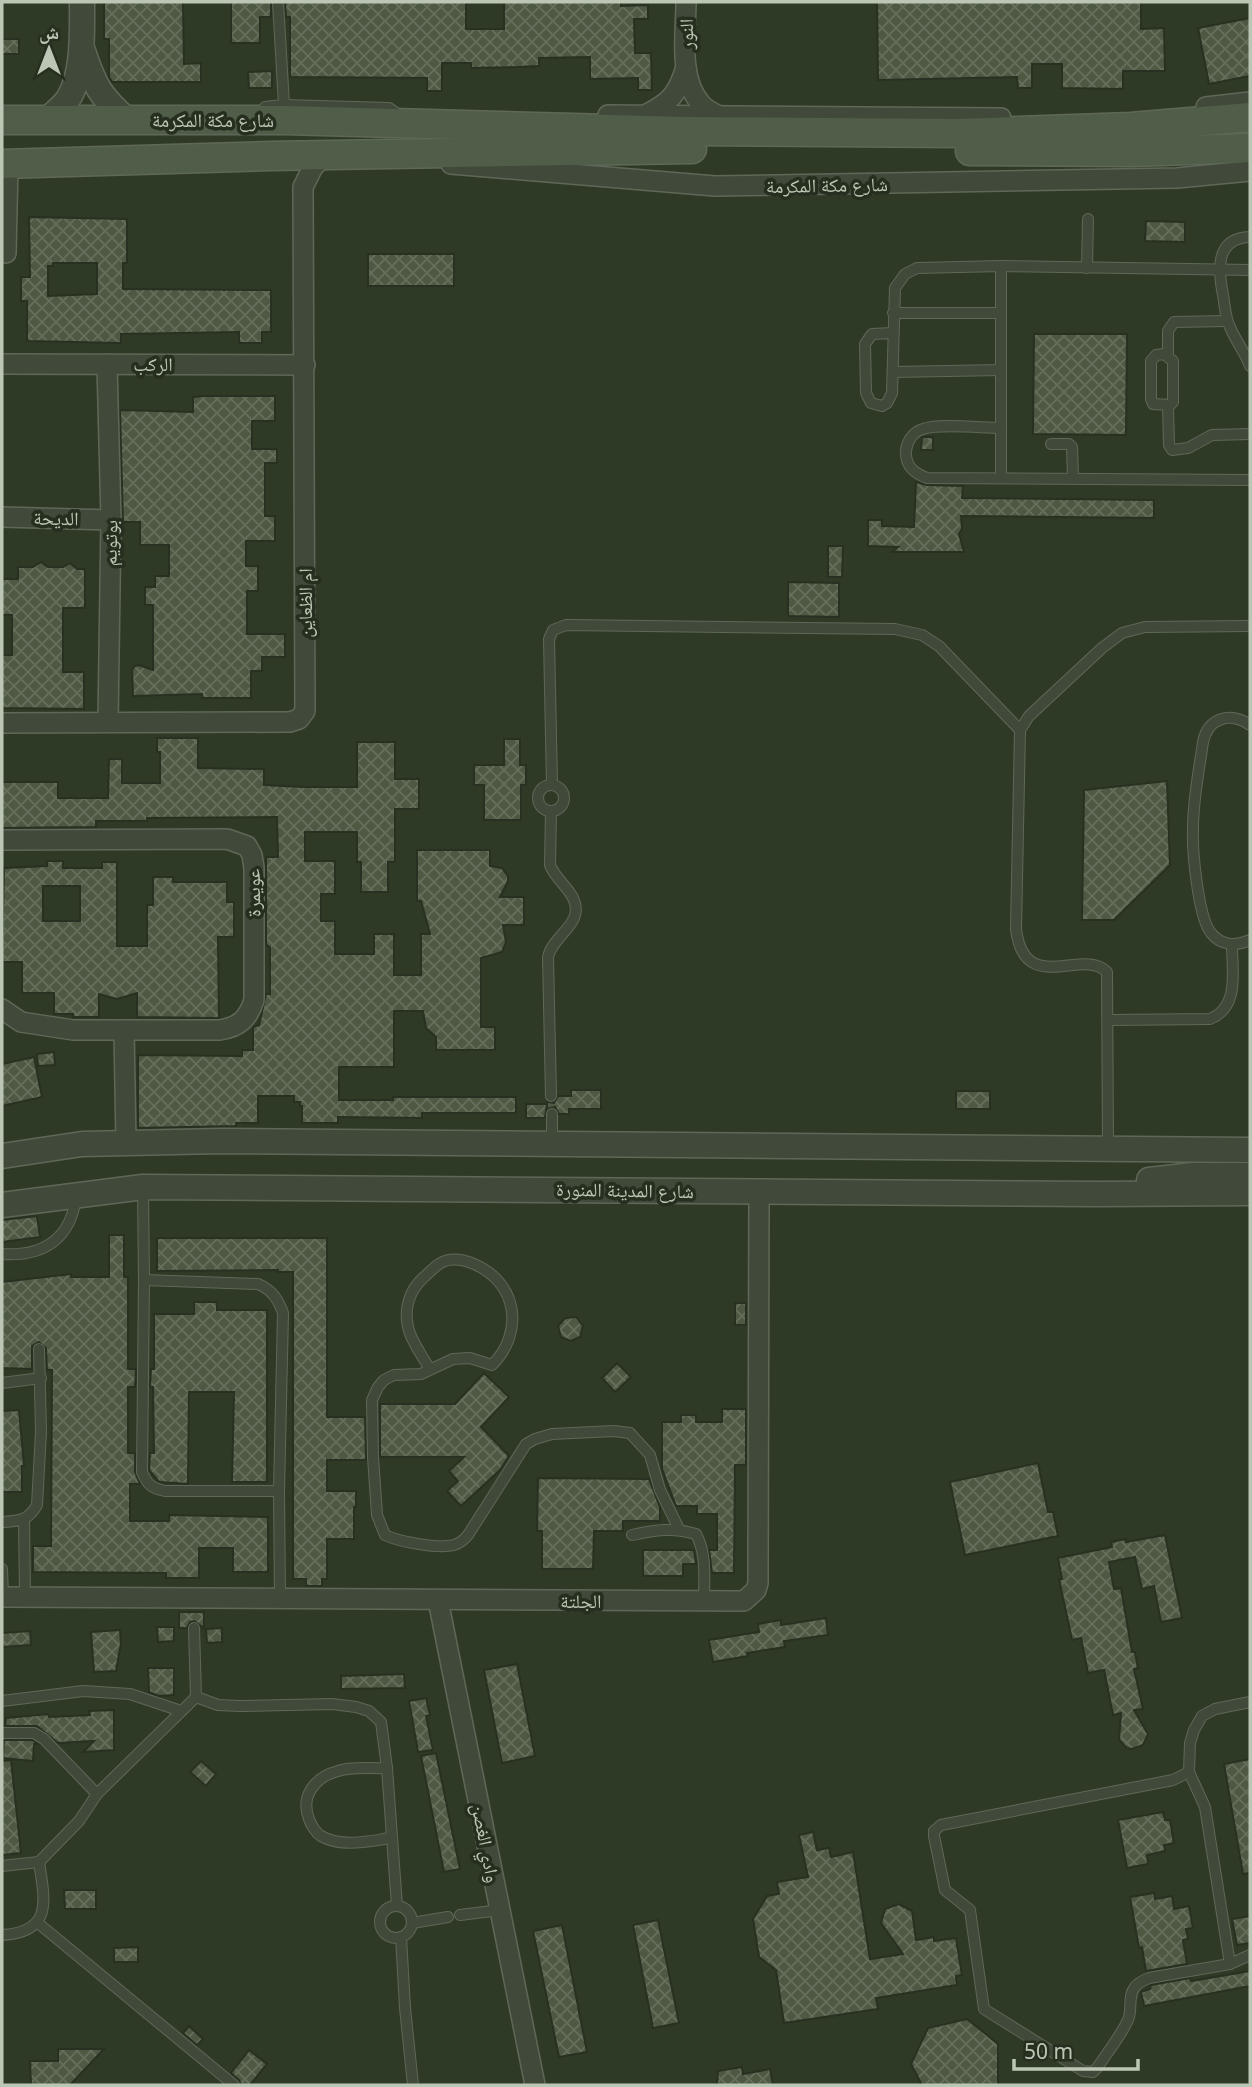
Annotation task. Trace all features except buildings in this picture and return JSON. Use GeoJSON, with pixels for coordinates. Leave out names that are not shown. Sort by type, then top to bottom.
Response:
{"type":"FeatureCollection","features":[{"type":"Feature","properties":{"kind":"main road","name":"شارع مكة المكرمة"},"geometry":{"type":"LineString","coordinates":[[2,120],[127,120],[285,113],[412,123],[684,131],[960,133],[1130,127],[1250,117]]}},
{"type":"Feature","properties":{"kind":"main road","name":"شارع مكة المكرمة"},"geometry":{"type":"LineString","coordinates":[[5,164],[270,156],[694,149],[1131,152],[1250,148]]}},
{"type":"Feature","properties":{"kind":"street"},"geometry":{"type":"LineString","coordinates":[[48,119],[68,99],[82,51],[82,2]]}},
{"type":"Feature","properties":{"kind":"street","name":"النور"},"geometry":{"type":"LineString","coordinates":[[687,2],[686,66],[690,87],[701,105],[719,117]]}},
{"type":"Feature","properties":{"kind":"street"},"geometry":{"type":"LineString","coordinates":[[82,51],[90,74],[104,100],[127,120]]}},
{"type":"Feature","properties":{"kind":"street","name":"النور"},"geometry":{"type":"LineString","coordinates":[[644,116],[665,105],[672,97],[679,88],[686,66]]}},
{"type":"Feature","properties":{"kind":"street","name":"شارع مكة المكرمة"},"geometry":{"type":"LineString","coordinates":[[412,123],[468,115],[983,118],[1151,113],[1250,102]]}},
{"type":"Feature","properties":{"kind":"street","name":"شارع مكة المكرمة"},"geometry":{"type":"LineString","coordinates":[[405,155],[466,165],[715,186],[1177,178],[1250,171]]}},
{"type":"Feature","properties":{"kind":"street"},"geometry":{"type":"LineString","coordinates":[[270,156],[289,169],[303,187],[313,167],[324,156]]}},
{"type":"Feature","properties":{"kind":"street"},"geometry":{"type":"LineString","coordinates":[[5,164],[6,254]]}},
{"type":"Feature","properties":{"kind":"street","name":"ام الظعاين"},"geometry":{"type":"LineString","coordinates":[[2,723],[290,722],[303,715],[303,187]]}},
{"type":"Feature","properties":{"kind":"street","name":"الركب"},"geometry":{"type":"LineString","coordinates":[[2,364],[305,365]]}},
{"type":"Feature","properties":{"kind":"street","name":"بوتويم"},"geometry":{"type":"LineString","coordinates":[[107,364],[110,520],[107,721]]}},
{"type":"Feature","properties":{"kind":"street","name":"الديحة"},"geometry":{"type":"LineString","coordinates":[[2,517],[110,520]]}},
{"type":"Feature","properties":{"kind":"street","name":"عويمرة"},"geometry":{"type":"LineString","coordinates":[[2,840],[227,839],[247,846],[254,867],[254,1000],[250,1013],[239,1025],[232,1028],[72,1030],[21,1022],[2,1009]]}},
{"type":"Feature","properties":{"kind":"street"},"geometry":{"type":"LineString","coordinates":[[124,1030],[126,1143]]}},
{"type":"Feature","properties":{"kind":"street"},"geometry":{"type":"LineString","coordinates":[[2,1156],[82,1144],[367,1140],[1250,1150]]}},
{"type":"Feature","properties":{"kind":"street"},"geometry":{"type":"LineString","coordinates":[[1098,1194],[1147,1180],[1250,1175]]}},
{"type":"Feature","properties":{"kind":"street","name":"شارع المدينة المنورة"},"geometry":{"type":"LineString","coordinates":[[2,1205],[143,1188],[1250,1193]]}},
{"type":"Feature","properties":{"kind":"street","name":"الجلتة"},"geometry":{"type":"LineString","coordinates":[[2,1597],[25,1595],[193,1605],[280,1600],[744,1601],[756,1590],[758,1583],[759,1191]]}},
{"type":"Feature","properties":{"kind":"street","name":"وادي الغصن"},"geometry":{"type":"LineString","coordinates":[[438,1600],[535,2085]]}},
{"type":"Feature","properties":{"kind":"lane"},"geometry":{"type":"LineString","coordinates":[[257,107],[285,113],[278,2]]}},
{"type":"Feature","properties":{"kind":"lane"},"geometry":{"type":"LineString","coordinates":[[1087,268],[1088,219]]}},
{"type":"Feature","properties":{"kind":"lane"},"geometry":{"type":"LineString","coordinates":[[1250,237],[1238,238],[1230,243],[1218,270],[1227,321],[1250,366]]}},
{"type":"Feature","properties":{"kind":"lane"},"geometry":{"type":"LineString","coordinates":[[1001,266],[1001,477]]}},
{"type":"Feature","properties":{"kind":"lane"},"geometry":{"type":"LineString","coordinates":[[893,333],[872,334],[866,340],[866,393],[871,403],[882,406],[891,399],[895,288],[899,280],[911,270],[922,267],[1001,266],[1250,270]]}},
{"type":"Feature","properties":{"kind":"lane"},"geometry":{"type":"LineString","coordinates":[[894,313],[1001,313]]}},
{"type":"Feature","properties":{"kind":"lane"},"geometry":{"type":"LineString","coordinates":[[1227,321],[1174,322],[1168,331],[1168,355],[1172,361],[1172,402],[1168,406],[1169,447],[1172,450],[1188,448],[1212,435],[1250,434]]}},
{"type":"Feature","properties":{"kind":"lane"},"geometry":{"type":"LineString","coordinates":[[1168,355],[1160,354],[1151,360],[1152,402],[1168,406]]}},
{"type":"Feature","properties":{"kind":"lane"},"geometry":{"type":"LineString","coordinates":[[893,372],[1001,370]]}},
{"type":"Feature","properties":{"kind":"lane"},"geometry":{"type":"LineString","coordinates":[[1001,428],[923,429],[911,437],[906,451],[909,466],[928,478],[1250,480]]}},
{"type":"Feature","properties":{"kind":"lane"},"geometry":{"type":"LineString","coordinates":[[1051,444],[1067,444],[1072,447],[1073,478]]}},
{"type":"Feature","properties":{"kind":"lane"},"geometry":{"type":"LineString","coordinates":[[552,785],[549,639],[553,630],[566,625],[913,631],[939,646],[1020,730]]}},
{"type":"Feature","properties":{"kind":"lane"},"geometry":{"type":"LineString","coordinates":[[1108,1149],[1108,977],[1102,967],[1044,966],[1033,963],[1024,956],[1017,943],[1020,730],[1029,716],[1102,648],[1122,634],[1145,627],[1250,626]]}},
{"type":"Feature","properties":{"kind":"lane"},"geometry":{"type":"LineString","coordinates":[[1250,725],[1241,719],[1228,717],[1216,721],[1207,730],[1193,815],[1195,861],[1206,923],[1211,933],[1221,941],[1232,944],[1250,940]]}},
{"type":"Feature","properties":{"kind":"lane"},"geometry":{"type":"LineString","coordinates":[[552,785],[562,790],[564,795],[561,806],[551,811],[541,806],[539,795],[546,786],[552,785]]}},
{"type":"Feature","properties":{"kind":"lane"},"geometry":{"type":"LineString","coordinates":[[551,811],[550,865],[574,900],[576,908],[572,923],[553,943],[548,957],[551,1096]]}},
{"type":"Feature","properties":{"kind":"lane"},"geometry":{"type":"LineString","coordinates":[[1108,1020],[1210,1018],[1219,1015],[1230,1001],[1232,944]]}},
{"type":"Feature","properties":{"kind":"lane"},"geometry":{"type":"LineString","coordinates":[[552,1114],[552,1143]]}},
{"type":"Feature","properties":{"kind":"lane"},"geometry":{"type":"LineString","coordinates":[[143,1188],[142,1472],[146,1483],[165,1491],[279,1491]]}},
{"type":"Feature","properties":{"kind":"lane"},"geometry":{"type":"LineString","coordinates":[[2,1254],[34,1250],[58,1238],[71,1221],[76,1195]]}},
{"type":"Feature","properties":{"kind":"lane"},"geometry":{"type":"LineString","coordinates":[[430,1370],[407,1325],[410,1294],[418,1282],[440,1263],[453,1259],[461,1259],[492,1272],[509,1296],[512,1314],[505,1350],[492,1365],[463,1358],[453,1359],[430,1370],[421,1374],[394,1375],[384,1380],[372,1400],[377,1515],[385,1535],[396,1540],[450,1546],[461,1543],[526,1444],[552,1434],[614,1431],[630,1433],[650,1455],[660,1490],[679,1529]]}},
{"type":"Feature","properties":{"kind":"lane"},"geometry":{"type":"LineString","coordinates":[[144,1280],[258,1284],[268,1288],[279,1301],[283,1314],[279,1491],[280,1600]]}},
{"type":"Feature","properties":{"kind":"lane"},"geometry":{"type":"LineString","coordinates":[[2,1522],[24,1520],[32,1515],[37,1505],[41,1378],[39,1349]]}},
{"type":"Feature","properties":{"kind":"lane"},"geometry":{"type":"LineString","coordinates":[[2,1383],[41,1378]]}},
{"type":"Feature","properties":{"kind":"lane"},"geometry":{"type":"LineString","coordinates":[[24,1520],[25,1595]]}},
{"type":"Feature","properties":{"kind":"lane"},"geometry":{"type":"LineString","coordinates":[[632,1535],[660,1529],[679,1529],[696,1534],[701,1543],[704,1561],[704,1602]]}},
{"type":"Feature","properties":{"kind":"lane"},"geometry":{"type":"LineString","coordinates":[[2,1569],[2,1597]]}},
{"type":"Feature","properties":{"kind":"lane"},"geometry":{"type":"LineString","coordinates":[[2,1866],[40,1862],[79,1821],[96,1794],[196,1697],[194,1628]]}},
{"type":"Feature","properties":{"kind":"lane"},"geometry":{"type":"LineString","coordinates":[[2,1701],[83,1692],[130,1694],[181,1711]]}},
{"type":"Feature","properties":{"kind":"lane"},"geometry":{"type":"LineString","coordinates":[[196,1697],[218,1705],[332,1704],[369,1711],[381,1722],[397,1906]]}},
{"type":"Feature","properties":{"kind":"lane"},"geometry":{"type":"LineString","coordinates":[[1230,1964],[1205,1807],[1189,1772],[1190,1743],[1202,1716],[1215,1709],[1250,1702]]}},
{"type":"Feature","properties":{"kind":"lane"},"geometry":{"type":"LineString","coordinates":[[2,1733],[34,1733],[44,1739],[96,1794]]}},
{"type":"Feature","properties":{"kind":"lane"},"geometry":{"type":"LineString","coordinates":[[387,1768],[339,1770],[321,1778],[308,1793],[305,1802],[311,1824],[320,1836],[347,1843],[391,1838]]}},
{"type":"Feature","properties":{"kind":"lane"},"geometry":{"type":"LineString","coordinates":[[1189,1772],[1173,1780],[942,1825],[934,1831],[946,1890],[969,1908],[971,1913],[984,2010],[1083,2071],[1093,2072],[1129,2018],[1130,1997],[1140,1981],[1230,1964],[1250,1955]]}},
{"type":"Feature","properties":{"kind":"lane"},"geometry":{"type":"LineString","coordinates":[[2,1934],[16,1934],[38,1923],[44,1901],[40,1862]]}},
{"type":"Feature","properties":{"kind":"lane"},"geometry":{"type":"LineString","coordinates":[[397,1906],[408,1911],[412,1923],[410,1929],[401,1937],[383,1933],[379,1921],[385,1910],[397,1906]]}},
{"type":"Feature","properties":{"kind":"lane"},"geometry":{"type":"LineString","coordinates":[[460,1915],[500,1910]]}},
{"type":"Feature","properties":{"kind":"lane"},"geometry":{"type":"LineString","coordinates":[[412,1923],[448,1917]]}},
{"type":"Feature","properties":{"kind":"lane"},"geometry":{"type":"LineString","coordinates":[[38,1923],[233,2085]]}},
{"type":"Feature","properties":{"kind":"lane"},"geometry":{"type":"LineString","coordinates":[[401,1937],[413,2085]]}}]}
